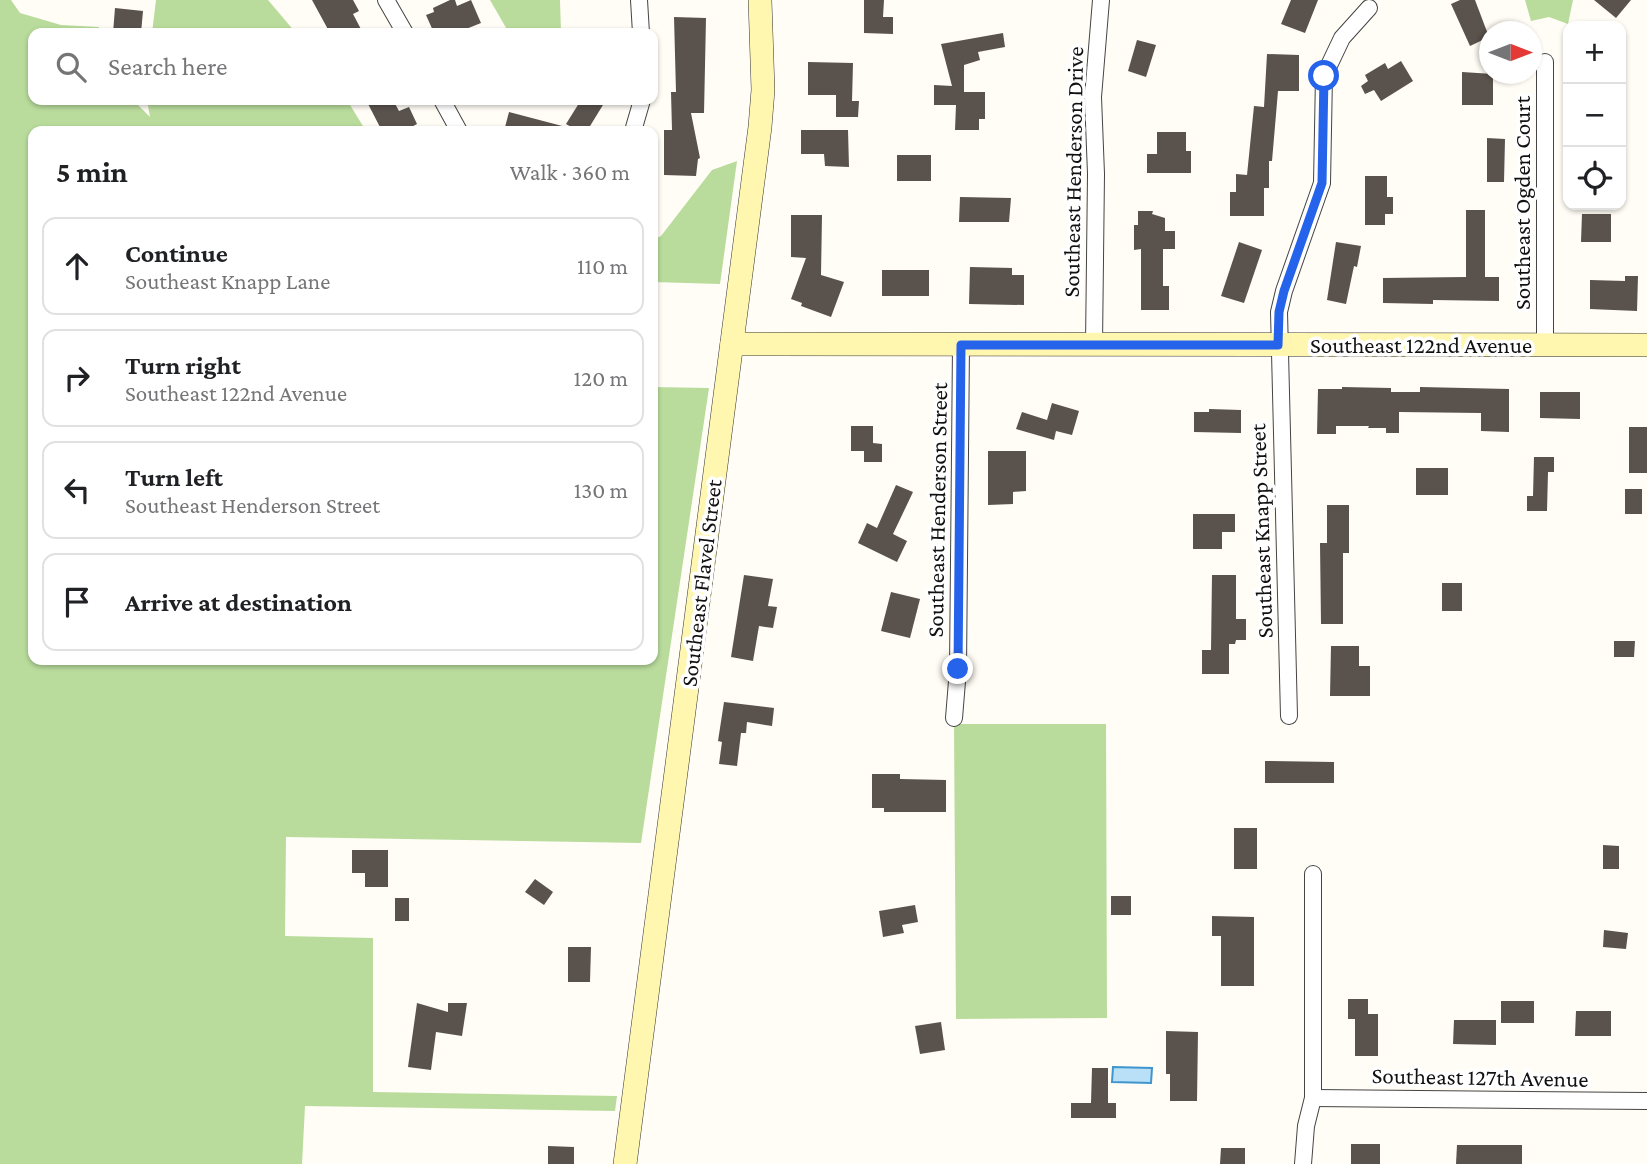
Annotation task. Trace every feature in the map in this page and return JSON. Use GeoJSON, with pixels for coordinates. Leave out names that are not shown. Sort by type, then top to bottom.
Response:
{"type":"FeatureCollection","features":[{"type":"Feature","properties":{"kind":"street"},"geometry":{"type":"LineString","coordinates":[[386,0],[402,28]]}},
{"type":"Feature","properties":{"kind":"street"},"geometry":{"type":"LineString","coordinates":[[639,0],[640,28]]}},
{"type":"Feature","properties":{"kind":"street","name":"Southeast Flavel Street"},"geometry":{"type":"LineString","coordinates":[[625,1164],[762,105],[760,0]]}},
{"type":"Feature","properties":{"kind":"street","name":"Southeast Henderson Drive"},"geometry":{"type":"LineString","coordinates":[[1094,345],[1096,174],[1093,97],[1101,0]]}},
{"type":"Feature","properties":{"kind":"street","name":"Southeast Knapp Street"},"geometry":{"type":"LineString","coordinates":[[1289,716],[1279,312],[1322,183],[1324,76],[1342,38],[1368,8]]}},
{"type":"Feature","properties":{"kind":"street","name":"Southeast Ogden Court"},"geometry":{"type":"LineString","coordinates":[[1545,62],[1545,345]]}},
{"type":"Feature","properties":{"kind":"street"},"geometry":{"type":"LineString","coordinates":[[445,105],[456,126]]}},
{"type":"Feature","properties":{"kind":"street"},"geometry":{"type":"LineString","coordinates":[[635,126],[641,105]]}},
{"type":"Feature","properties":{"kind":"street","name":"Southeast 122nd Avenue"},"geometry":{"type":"LineString","coordinates":[[732,344],[1647,345]]}},
{"type":"Feature","properties":{"kind":"street","name":"Southeast Henderson Street"},"geometry":{"type":"LineString","coordinates":[[954,718],[958,669],[961,345]]}},
{"type":"Feature","properties":{"kind":"street"},"geometry":{"type":"LineString","coordinates":[[1304,1164],[1306,1126],[1313,1098],[1313,874]]}},
{"type":"Feature","properties":{"kind":"street","name":"Southeast 127th Avenue"},"geometry":{"type":"LineString","coordinates":[[1313,1098],[1647,1101]]}},
{"type":"Feature","properties":{"kind":"green space"},"geometry":{"type":"Polygon","coordinates":[[[0,0],[11,0],[20,13],[61,25],[99,27],[28,28],[28,105],[138,105],[150,117],[148,105],[350,105],[363,126],[28,126],[28,665],[658,665],[658,387],[709,388],[641,843],[286,837],[285,936],[373,938],[373,1092],[617,1096],[615,1111],[305,1106],[302,1164],[0,1164],[0,0]]]}},
{"type":"Feature","properties":{"kind":"green space"},"geometry":{"type":"Polygon","coordinates":[[[156,0],[268,0],[292,28],[153,28],[156,0]]]}},
{"type":"Feature","properties":{"kind":"green space"},"geometry":{"type":"Polygon","coordinates":[[[490,0],[560,0],[561,28],[506,28],[490,0]]]}},
{"type":"Feature","properties":{"kind":"green space"},"geometry":{"type":"Polygon","coordinates":[[[1525,0],[1573,0],[1569,21],[1563,22],[1549,17],[1531,21],[1525,0]]]}},
{"type":"Feature","properties":{"kind":"green space"},"geometry":{"type":"Polygon","coordinates":[[[737,161],[720,284],[658,282],[658,238],[712,170],[737,161]]]}},
{"type":"Feature","properties":{"kind":"green space"},"geometry":{"type":"Polygon","coordinates":[[[954,724],[1106,724],[1107,1018],[956,1019],[954,724]]]}},
{"type":"Feature","properties":{"kind":"water"},"geometry":{"type":"Polygon","coordinates":[[[1113,1067],[1152,1068],[1151,1083],[1112,1082],[1113,1067]]]}},
{"type":"Feature","properties":{"kind":"building"},"geometry":{"type":"Polygon","coordinates":[[[312,0],[353,0],[359,11],[353,14],[360,28],[327,28],[312,0]]]}},
{"type":"Feature","properties":{"kind":"building"},"geometry":{"type":"Polygon","coordinates":[[[450,0],[455,0],[457,6],[471,0],[481,23],[468,28],[432,28],[426,15],[434,12],[433,8],[450,0]]]}},
{"type":"Feature","properties":{"kind":"building"},"geometry":{"type":"Polygon","coordinates":[[[864,0],[884,0],[883,17],[893,17],[893,34],[864,33],[864,0]]]}},
{"type":"Feature","properties":{"kind":"building"},"geometry":{"type":"Polygon","coordinates":[[[1291,0],[1318,0],[1305,33],[1281,24],[1291,0]]]}},
{"type":"Feature","properties":{"kind":"building"},"geometry":{"type":"Polygon","coordinates":[[[1460,0],[1475,0],[1483,21],[1479,21],[1479,42],[1470,46],[1451,4],[1460,0]]]}},
{"type":"Feature","properties":{"kind":"building"},"geometry":{"type":"Polygon","coordinates":[[[1594,0],[1631,0],[1616,18],[1594,0]]]}},
{"type":"Feature","properties":{"kind":"building"},"geometry":{"type":"Polygon","coordinates":[[[115,8],[143,11],[141,28],[113,28],[115,8]]]}},
{"type":"Feature","properties":{"kind":"building"},"geometry":{"type":"Polygon","coordinates":[[[674,17],[706,18],[704,113],[691,113],[700,158],[696,176],[664,175],[664,130],[672,130],[671,92],[676,92],[674,17]]]}},
{"type":"Feature","properties":{"kind":"building"},"geometry":{"type":"Polygon","coordinates":[[[1003,33],[1005,47],[978,52],[980,60],[964,65],[964,92],[985,92],[985,119],[979,119],[979,130],[955,130],[956,105],[934,105],[934,85],[952,86],[941,44],[1003,33]]]}},
{"type":"Feature","properties":{"kind":"building"},"geometry":{"type":"Polygon","coordinates":[[[1137,40],[1156,45],[1146,77],[1128,71],[1137,40]]]}},
{"type":"Feature","properties":{"kind":"building"},"geometry":{"type":"Polygon","coordinates":[[[1267,54],[1299,55],[1299,91],[1278,91],[1272,161],[1269,161],[1269,188],[1264,188],[1264,216],[1230,216],[1230,192],[1236,192],[1236,174],[1247,175],[1254,106],[1264,107],[1267,54]]]}},
{"type":"Feature","properties":{"kind":"building"},"geometry":{"type":"Polygon","coordinates":[[[1401,61],[1413,81],[1381,101],[1374,90],[1365,94],[1361,86],[1368,81],[1365,75],[1385,63],[1388,69],[1401,61]]]}},
{"type":"Feature","properties":{"kind":"building"},"geometry":{"type":"Polygon","coordinates":[[[808,62],[853,63],[852,101],[859,101],[858,117],[836,117],[836,95],[808,95],[808,62]]]}},
{"type":"Feature","properties":{"kind":"building"},"geometry":{"type":"Polygon","coordinates":[[[1462,72],[1479,73],[1479,84],[1493,84],[1493,105],[1462,105],[1462,72]]]}},
{"type":"Feature","properties":{"kind":"building"},"geometry":{"type":"Polygon","coordinates":[[[369,105],[396,105],[399,111],[409,107],[417,124],[413,126],[379,126],[369,105]]]}},
{"type":"Feature","properties":{"kind":"building"},"geometry":{"type":"Polygon","coordinates":[[[578,105],[603,105],[590,126],[566,124],[578,105]]]}},
{"type":"Feature","properties":{"kind":"building"},"geometry":{"type":"Polygon","coordinates":[[[509,112],[562,126],[505,126],[509,112]]]}},
{"type":"Feature","properties":{"kind":"building"},"geometry":{"type":"Polygon","coordinates":[[[801,130],[848,130],[849,167],[825,166],[824,154],[801,154],[801,130]]]}},
{"type":"Feature","properties":{"kind":"building"},"geometry":{"type":"Polygon","coordinates":[[[1157,132],[1186,132],[1186,151],[1191,151],[1191,173],[1147,173],[1147,154],[1157,154],[1157,132]]]}},
{"type":"Feature","properties":{"kind":"building"},"geometry":{"type":"Polygon","coordinates":[[[1487,138],[1505,139],[1504,182],[1487,182],[1487,138]]]}},
{"type":"Feature","properties":{"kind":"building"},"geometry":{"type":"Polygon","coordinates":[[[897,155],[931,155],[931,181],[897,181],[897,155]]]}},
{"type":"Feature","properties":{"kind":"building"},"geometry":{"type":"Polygon","coordinates":[[[1365,176],[1387,176],[1387,197],[1393,197],[1393,214],[1385,214],[1385,225],[1365,225],[1365,176]]]}},
{"type":"Feature","properties":{"kind":"building"},"geometry":{"type":"Polygon","coordinates":[[[960,197],[1011,198],[1009,222],[959,222],[960,197]]]}},
{"type":"Feature","properties":{"kind":"building"},"geometry":{"type":"Polygon","coordinates":[[[1466,210],[1485,210],[1485,277],[1499,277],[1499,301],[1433,300],[1433,304],[1383,303],[1383,278],[1466,277],[1466,210]]]}},
{"type":"Feature","properties":{"kind":"building"},"geometry":{"type":"Polygon","coordinates":[[[1138,211],[1153,211],[1152,214],[1165,218],[1165,231],[1175,231],[1175,249],[1163,249],[1163,286],[1169,286],[1169,310],[1141,310],[1141,249],[1134,250],[1134,225],[1138,225],[1138,211]]]}},
{"type":"Feature","properties":{"kind":"building"},"geometry":{"type":"Polygon","coordinates":[[[1582,214],[1611,214],[1611,242],[1581,242],[1582,214]]]}},
{"type":"Feature","properties":{"kind":"building"},"geometry":{"type":"Polygon","coordinates":[[[791,215],[822,215],[821,275],[844,282],[831,317],[801,306],[802,303],[791,299],[806,258],[791,257],[791,215]]]}},
{"type":"Feature","properties":{"kind":"building"},"geometry":{"type":"Polygon","coordinates":[[[1239,242],[1262,250],[1244,303],[1221,296],[1239,242]]]}},
{"type":"Feature","properties":{"kind":"building"},"geometry":{"type":"Polygon","coordinates":[[[1336,242],[1361,246],[1346,304],[1327,300],[1336,242]]]}},
{"type":"Feature","properties":{"kind":"building"},"geometry":{"type":"Polygon","coordinates":[[[970,267],[1012,268],[1012,275],[1024,275],[1024,305],[969,304],[970,267]]]}},
{"type":"Feature","properties":{"kind":"building"},"geometry":{"type":"Polygon","coordinates":[[[882,270],[929,270],[929,296],[882,296],[882,270]]]}},
{"type":"Feature","properties":{"kind":"building"},"geometry":{"type":"Polygon","coordinates":[[[1625,276],[1638,276],[1637,311],[1590,309],[1590,280],[1625,281],[1625,276]]]}},
{"type":"Feature","properties":{"kind":"building"},"geometry":{"type":"Polygon","coordinates":[[[1420,387],[1509,389],[1509,432],[1481,431],[1481,413],[1399,412],[1399,433],[1386,433],[1386,428],[1368,428],[1369,426],[1336,426],[1336,434],[1317,434],[1318,389],[1391,388],[1391,392],[1420,392],[1420,387]]]}},
{"type":"Feature","properties":{"kind":"building"},"geometry":{"type":"Polygon","coordinates":[[[1540,392],[1580,392],[1580,419],[1540,418],[1540,392]]]}},
{"type":"Feature","properties":{"kind":"building"},"geometry":{"type":"Polygon","coordinates":[[[1052,403],[1079,411],[1072,435],[1056,431],[1054,440],[1016,429],[1022,412],[1047,420],[1052,403]]]}},
{"type":"Feature","properties":{"kind":"building"},"geometry":{"type":"Polygon","coordinates":[[[1209,409],[1241,410],[1241,433],[1194,432],[1194,412],[1209,412],[1209,409]]]}},
{"type":"Feature","properties":{"kind":"building"},"geometry":{"type":"Polygon","coordinates":[[[851,426],[873,426],[873,443],[882,444],[882,462],[864,462],[864,451],[851,451],[851,426]]]}},
{"type":"Feature","properties":{"kind":"building"},"geometry":{"type":"Polygon","coordinates":[[[1629,427],[1647,427],[1647,473],[1629,473],[1629,427]]]}},
{"type":"Feature","properties":{"kind":"building"},"geometry":{"type":"Polygon","coordinates":[[[988,451],[1026,451],[1026,491],[1013,492],[1013,504],[988,505],[988,451]]]}},
{"type":"Feature","properties":{"kind":"building"},"geometry":{"type":"Polygon","coordinates":[[[1534,457],[1554,457],[1554,472],[1548,472],[1547,511],[1527,511],[1527,496],[1533,496],[1534,457]]]}},
{"type":"Feature","properties":{"kind":"building"},"geometry":{"type":"Polygon","coordinates":[[[1416,468],[1448,468],[1448,495],[1416,495],[1416,468]]]}},
{"type":"Feature","properties":{"kind":"building"},"geometry":{"type":"Polygon","coordinates":[[[896,485],[913,492],[893,534],[907,541],[897,562],[858,543],[867,523],[877,528],[896,485]]]}},
{"type":"Feature","properties":{"kind":"building"},"geometry":{"type":"Polygon","coordinates":[[[1625,489],[1642,489],[1642,514],[1625,514],[1625,489]]]}},
{"type":"Feature","properties":{"kind":"building"},"geometry":{"type":"Polygon","coordinates":[[[1327,505],[1349,505],[1349,553],[1343,553],[1343,624],[1321,624],[1320,543],[1327,543],[1327,505]]]}},
{"type":"Feature","properties":{"kind":"building"},"geometry":{"type":"Polygon","coordinates":[[[1193,514],[1235,514],[1235,532],[1222,532],[1222,549],[1193,549],[1193,514]]]}},
{"type":"Feature","properties":{"kind":"building"},"geometry":{"type":"Polygon","coordinates":[[[744,575],[773,579],[768,606],[777,607],[773,628],[759,626],[753,661],[731,657],[744,575]]]}},
{"type":"Feature","properties":{"kind":"building"},"geometry":{"type":"Polygon","coordinates":[[[1212,575],[1236,575],[1236,619],[1246,619],[1246,640],[1236,640],[1235,644],[1229,644],[1229,674],[1202,674],[1202,650],[1211,650],[1212,575]]]}},
{"type":"Feature","properties":{"kind":"building"},"geometry":{"type":"Polygon","coordinates":[[[1442,583],[1462,583],[1462,611],[1442,611],[1442,583]]]}},
{"type":"Feature","properties":{"kind":"building"},"geometry":{"type":"Polygon","coordinates":[[[891,592],[920,599],[910,638],[881,631],[891,592]]]}},
{"type":"Feature","properties":{"kind":"building"},"geometry":{"type":"Polygon","coordinates":[[[1614,641],[1635,641],[1634,657],[1614,657],[1614,641]]]}},
{"type":"Feature","properties":{"kind":"building"},"geometry":{"type":"Polygon","coordinates":[[[1331,646],[1359,646],[1359,666],[1370,666],[1370,696],[1330,696],[1331,646]]]}},
{"type":"Feature","properties":{"kind":"building"},"geometry":{"type":"Polygon","coordinates":[[[724,702],[774,708],[772,726],[747,722],[746,733],[741,733],[737,766],[719,764],[722,742],[718,741],[724,702]]]}},
{"type":"Feature","properties":{"kind":"building"},"geometry":{"type":"Polygon","coordinates":[[[1265,761],[1334,762],[1334,783],[1265,783],[1265,761]]]}},
{"type":"Feature","properties":{"kind":"building"},"geometry":{"type":"Polygon","coordinates":[[[872,774],[900,774],[900,779],[946,780],[946,812],[884,812],[884,808],[872,808],[872,774]]]}},
{"type":"Feature","properties":{"kind":"building"},"geometry":{"type":"Polygon","coordinates":[[[1234,828],[1257,828],[1257,869],[1234,869],[1234,828]]]}},
{"type":"Feature","properties":{"kind":"building"},"geometry":{"type":"Polygon","coordinates":[[[1603,845],[1619,846],[1619,869],[1603,869],[1603,845]]]}},
{"type":"Feature","properties":{"kind":"building"},"geometry":{"type":"Polygon","coordinates":[[[352,850],[388,850],[388,887],[365,887],[365,873],[352,873],[352,850]]]}},
{"type":"Feature","properties":{"kind":"building"},"geometry":{"type":"Polygon","coordinates":[[[535,879],[553,892],[544,905],[525,892],[535,879]]]}},
{"type":"Feature","properties":{"kind":"building"},"geometry":{"type":"Polygon","coordinates":[[[1111,896],[1131,896],[1131,915],[1111,915],[1111,896]]]}},
{"type":"Feature","properties":{"kind":"building"},"geometry":{"type":"Polygon","coordinates":[[[395,898],[409,898],[409,921],[395,921],[395,898]]]}},
{"type":"Feature","properties":{"kind":"building"},"geometry":{"type":"Polygon","coordinates":[[[915,905],[918,922],[902,925],[904,933],[883,937],[879,911],[915,905]]]}},
{"type":"Feature","properties":{"kind":"building"},"geometry":{"type":"Polygon","coordinates":[[[1212,916],[1254,917],[1254,986],[1221,986],[1221,936],[1212,936],[1212,916]]]}},
{"type":"Feature","properties":{"kind":"building"},"geometry":{"type":"Polygon","coordinates":[[[1604,930],[1628,933],[1626,949],[1603,947],[1604,930]]]}},
{"type":"Feature","properties":{"kind":"building"},"geometry":{"type":"Polygon","coordinates":[[[568,947],[591,947],[590,982],[568,982],[568,947]]]}},
{"type":"Feature","properties":{"kind":"building"},"geometry":{"type":"Polygon","coordinates":[[[1348,999],[1368,999],[1368,1014],[1378,1014],[1378,1056],[1355,1056],[1355,1019],[1348,1019],[1348,999]]]}},
{"type":"Feature","properties":{"kind":"building"},"geometry":{"type":"Polygon","coordinates":[[[1501,1001],[1534,1001],[1534,1023],[1501,1023],[1501,1001]]]}},
{"type":"Feature","properties":{"kind":"building"},"geometry":{"type":"Polygon","coordinates":[[[417,1003],[448,1012],[448,1003],[467,1003],[462,1036],[436,1032],[431,1070],[408,1067],[417,1003]]]}},
{"type":"Feature","properties":{"kind":"building"},"geometry":{"type":"Polygon","coordinates":[[[1576,1011],[1611,1011],[1611,1036],[1575,1036],[1576,1011]]]}},
{"type":"Feature","properties":{"kind":"building"},"geometry":{"type":"Polygon","coordinates":[[[1454,1020],[1496,1020],[1496,1045],[1453,1044],[1454,1020]]]}},
{"type":"Feature","properties":{"kind":"building"},"geometry":{"type":"Polygon","coordinates":[[[941,1022],[945,1050],[920,1054],[915,1026],[941,1022]]]}},
{"type":"Feature","properties":{"kind":"building"},"geometry":{"type":"Polygon","coordinates":[[[1166,1031],[1198,1032],[1197,1101],[1170,1101],[1170,1074],[1166,1074],[1166,1031]]]}},
{"type":"Feature","properties":{"kind":"building"},"geometry":{"type":"Polygon","coordinates":[[[1092,1068],[1108,1068],[1108,1103],[1116,1103],[1116,1118],[1071,1118],[1071,1103],[1091,1103],[1092,1068]]]}},
{"type":"Feature","properties":{"kind":"building"},"geometry":{"type":"Polygon","coordinates":[[[1351,1144],[1380,1144],[1380,1164],[1351,1164],[1351,1144]]]}},
{"type":"Feature","properties":{"kind":"building"},"geometry":{"type":"Polygon","coordinates":[[[1457,1145],[1522,1145],[1522,1164],[1456,1164],[1457,1145]]]}},
{"type":"Feature","properties":{"kind":"building"},"geometry":{"type":"Polygon","coordinates":[[[548,1146],[574,1147],[574,1164],[548,1164],[548,1146]]]}},
{"type":"Feature","properties":{"kind":"building"},"geometry":{"type":"Polygon","coordinates":[[[1221,1148],[1245,1148],[1245,1164],[1220,1164],[1221,1148]]]}},
{"type":"Feature","properties":{"kind":"route"},"geometry":{"type":"LineString","coordinates":[[958,669],[961,345],[1278,345],[1279,312],[1284,291],[1322,183],[1324,76]]}}]}
